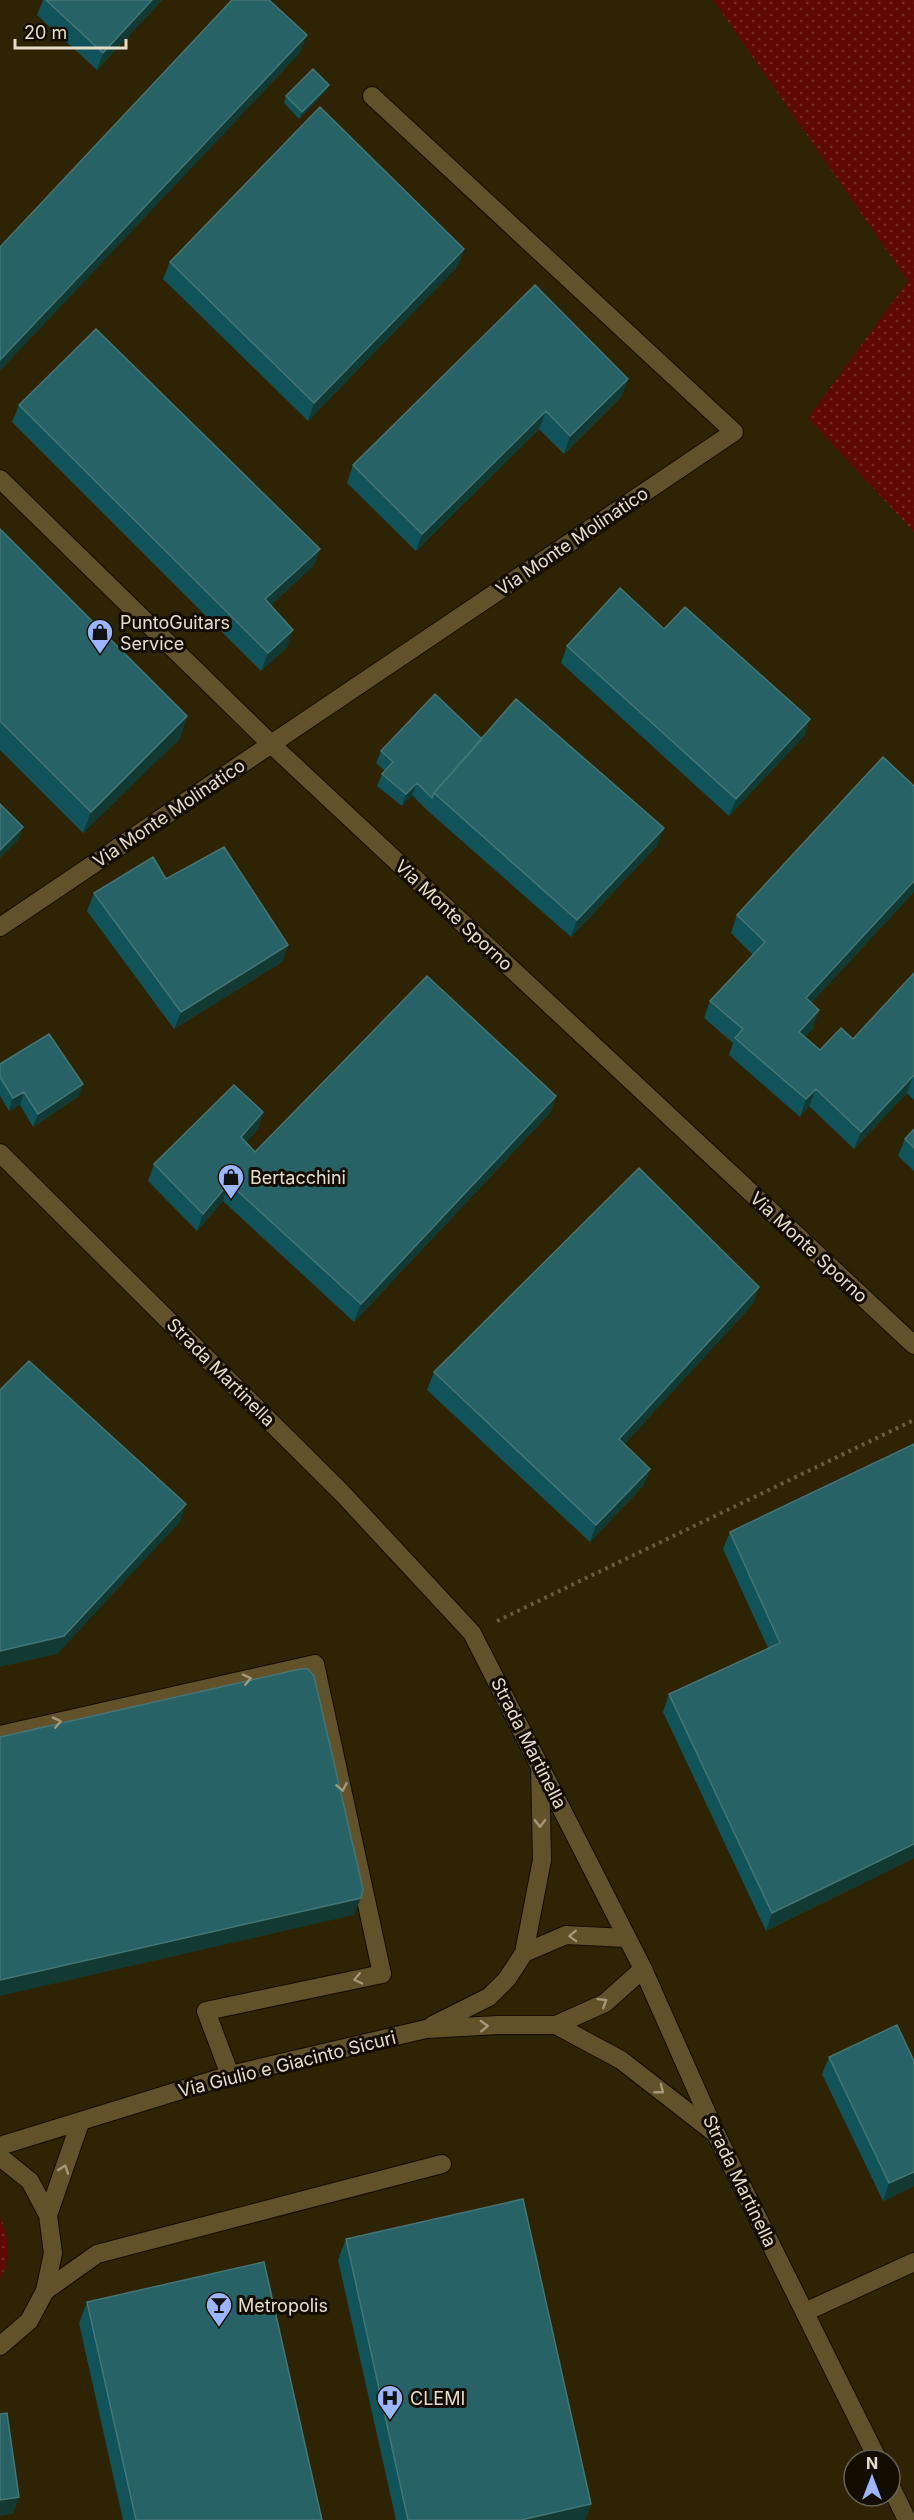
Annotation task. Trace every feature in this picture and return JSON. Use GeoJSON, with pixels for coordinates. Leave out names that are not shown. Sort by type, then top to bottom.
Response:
{"type":"FeatureCollection","features":[{"type":"Feature","properties":{"kind":"street","name":"Via Monte Molinatico"},"geometry":{"type":"LineString","coordinates":[[0,927],[734,432],[372,96]]}},
{"type":"Feature","properties":{"kind":"street","name":"Via Monte Sporno"},"geometry":{"type":"LineString","coordinates":[[0,479],[270,744],[914,1345]]}},
{"type":"Feature","properties":{"kind":"street","name":"Strada Martinella"},"geometry":{"type":"LineString","coordinates":[[0,1153],[342,1493],[472,1633],[643,1969],[716,2134],[872,2448]]}},
{"type":"Feature","properties":{"kind":"street"},"geometry":{"type":"LineString","coordinates":[[0,1735],[315,1664],[382,1974],[206,2011],[230,2075]]}},
{"type":"Feature","properties":{"kind":"street","name":"Via Giulio e Giacinto Sicuri"},"geometry":{"type":"LineString","coordinates":[[426,2029],[489,1997],[507,1979],[524,1953],[542,1860],[540,1765]]}},
{"type":"Feature","properties":{"kind":"street"},"geometry":{"type":"LineString","coordinates":[[524,1953],[566,1935],[627,1938]]}},
{"type":"Feature","properties":{"kind":"street","name":"Via Giulio e Giacinto Sicuri"},"geometry":{"type":"LineString","coordinates":[[0,2146],[230,2075],[426,2029],[556,2025],[605,2003],[643,1969]]}},
{"type":"Feature","properties":{"kind":"street"},"geometry":{"type":"LineString","coordinates":[[556,2025],[621,2060],[716,2134]]}},
{"type":"Feature","properties":{"kind":"street"},"geometry":{"type":"LineString","coordinates":[[48,2215],[80,2123]]}},
{"type":"Feature","properties":{"kind":"street"},"geometry":{"type":"LineString","coordinates":[[0,2157],[30,2181],[48,2215],[53,2253],[45,2291],[29,2321],[0,2346]]}},
{"type":"Feature","properties":{"kind":"street"},"geometry":{"type":"LineString","coordinates":[[45,2291],[97,2254],[442,2164]]}},
{"type":"Feature","properties":{"kind":"street"},"geometry":{"type":"LineString","coordinates":[[805,2312],[914,2262]]}},
{"type":"Feature","properties":{"kind":"path"},"geometry":{"type":"LineString","coordinates":[[472,1633],[914,1419]]}},
{"type":"Feature","properties":{"kind":"shaded area"},"geometry":{"type":"Polygon","coordinates":[[[713,0],[914,0],[914,532],[808,418],[908,281],[713,0]]]}},
{"type":"Feature","properties":{"kind":"shaded area"},"geometry":{"type":"Polygon","coordinates":[[[0,2217],[8,2248],[4,2272],[0,2279],[0,2217]]]}},
{"type":"Feature","properties":{"kind":"building"},"geometry":{"type":"Polygon","coordinates":[[[46,0],[152,0],[103,53],[46,0]]]}},
{"type":"Feature","properties":{"kind":"building"},"geometry":{"type":"Polygon","coordinates":[[[232,0],[269,0],[307,35],[0,360],[0,247],[232,0]]]}},
{"type":"Feature","properties":{"kind":"building"},"geometry":{"type":"Polygon","coordinates":[[[313,69],[329,85],[302,112],[286,96],[313,69]]]}},
{"type":"Feature","properties":{"kind":"building"},"geometry":{"type":"Polygon","coordinates":[[[320,107],[464,249],[314,403],[170,262],[320,107]]]}},
{"type":"Feature","properties":{"kind":"building"},"geometry":{"type":"Polygon","coordinates":[[[535,285],[628,379],[570,436],[546,411],[422,534],[353,465],[535,285]]]}},
{"type":"Feature","properties":{"kind":"building"},"geometry":{"type":"Polygon","coordinates":[[[96,329],[320,549],[265,599],[293,630],[268,653],[19,405],[96,329]]]}},
{"type":"Feature","properties":{"kind":"building"},"geometry":{"type":"Polygon","coordinates":[[[0,529],[187,716],[91,812],[0,721],[0,529]]]}},
{"type":"Feature","properties":{"kind":"building"},"geometry":{"type":"Polygon","coordinates":[[[620,588],[664,629],[685,607],[810,719],[736,799],[567,646],[620,588]]]}},
{"type":"Feature","properties":{"kind":"building"},"geometry":{"type":"Polygon","coordinates":[[[435,694],[482,739],[432,798],[417,783],[406,794],[382,774],[393,762],[381,751],[435,694]]]}},
{"type":"Feature","properties":{"kind":"building"},"geometry":{"type":"Polygon","coordinates":[[[516,699],[664,828],[577,920],[434,793],[516,699]]]}},
{"type":"Feature","properties":{"kind":"building"},"geometry":{"type":"Polygon","coordinates":[[[883,757],[914,786],[914,881],[806,998],[819,1010],[799,1032],[820,1050],[841,1028],[853,1039],[914,973],[914,1076],[861,1132],[816,1089],[806,1099],[735,1038],[743,1029],[710,1001],[765,942],[737,915],[883,757]]]}},
{"type":"Feature","properties":{"kind":"building"},"geometry":{"type":"Polygon","coordinates":[[[0,804],[23,827],[0,850],[0,804]]]}},
{"type":"Feature","properties":{"kind":"building"},"geometry":{"type":"Polygon","coordinates":[[[224,847],[288,945],[181,1012],[94,893],[153,857],[166,879],[224,847]]]}},
{"type":"Feature","properties":{"kind":"building"},"geometry":{"type":"Polygon","coordinates":[[[427,976],[556,1096],[361,1304],[229,1183],[203,1214],[154,1164],[234,1085],[263,1112],[241,1137],[255,1152],[427,976]]]}},
{"type":"Feature","properties":{"kind":"building"},"geometry":{"type":"Polygon","coordinates":[[[49,1034],[83,1084],[38,1114],[24,1092],[13,1098],[0,1077],[0,1064],[49,1034]]]}},
{"type":"Feature","properties":{"kind":"building"},"geometry":{"type":"Polygon","coordinates":[[[914,1129],[914,1148],[905,1139],[914,1129]]]}},
{"type":"Feature","properties":{"kind":"building"},"geometry":{"type":"Polygon","coordinates":[[[639,1168],[759,1287],[619,1439],[650,1469],[596,1525],[434,1372],[639,1168]]]}},
{"type":"Feature","properties":{"kind":"building"},"geometry":{"type":"Polygon","coordinates":[[[29,1361],[186,1504],[64,1636],[0,1651],[0,1390],[29,1361]]]}},
{"type":"Feature","properties":{"kind":"building"},"geometry":{"type":"Polygon","coordinates":[[[914,1444],[914,1844],[772,1913],[669,1694],[780,1643],[730,1532],[914,1444]]]}},
{"type":"Feature","properties":{"kind":"building"},"geometry":{"type":"Polygon","coordinates":[[[308,1669],[314,1676],[363,1889],[361,1898],[0,1980],[0,1737],[308,1669]]]}},
{"type":"Feature","properties":{"kind":"building"},"geometry":{"type":"Polygon","coordinates":[[[897,2025],[914,2061],[914,2172],[889,2183],[829,2057],[897,2025]]]}},
{"type":"Feature","properties":{"kind":"building"},"geometry":{"type":"Polygon","coordinates":[[[523,2199],[591,2504],[521,2520],[408,2520],[346,2239],[523,2199]]]}},
{"type":"Feature","properties":{"kind":"building"},"geometry":{"type":"Polygon","coordinates":[[[264,2262],[322,2520],[136,2520],[87,2302],[264,2262]]]}},
{"type":"Feature","properties":{"kind":"building"},"geometry":{"type":"Polygon","coordinates":[[[7,2413],[19,2497],[0,2500],[0,2414],[7,2413]]]}},
{"type":"Feature","properties":{"kind":"place","name":"PuntoGuitars Service"},"geometry":{"type":"Point","coordinates":[100,655]}},
{"type":"Feature","properties":{"kind":"place","name":"Bertacchini"},"geometry":{"type":"Point","coordinates":[231,1200]}},
{"type":"Feature","properties":{"kind":"place","name":"Metropolis"},"geometry":{"type":"Point","coordinates":[219,2328]}},
{"type":"Feature","properties":{"kind":"place","name":"CLEMI"},"geometry":{"type":"Point","coordinates":[390,2421]}}]}
